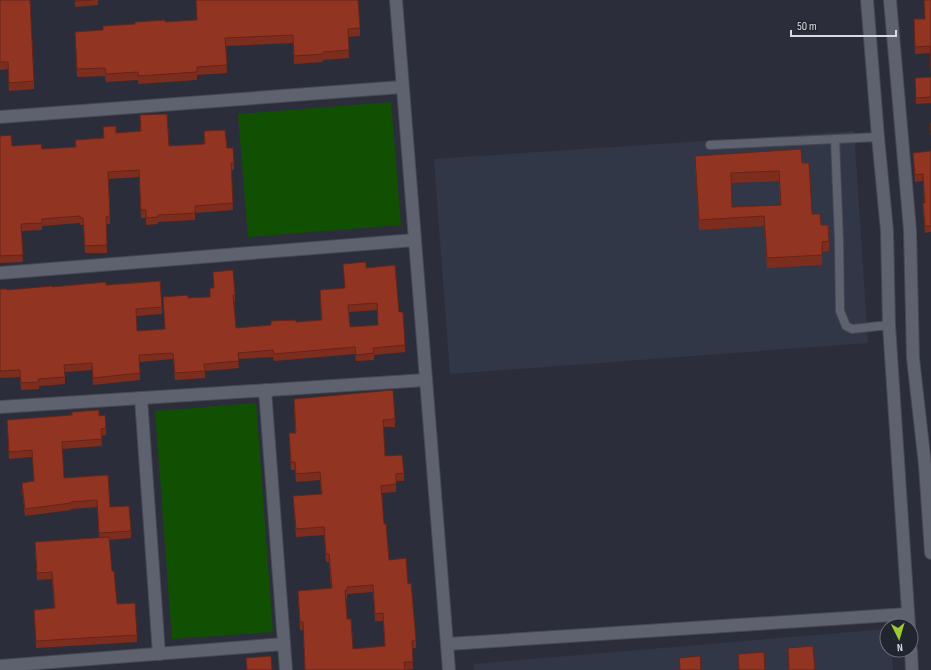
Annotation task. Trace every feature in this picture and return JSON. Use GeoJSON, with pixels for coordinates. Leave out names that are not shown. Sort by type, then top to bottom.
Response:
{"type":"FeatureCollection","features":[{"type":"Feature","properties":{"kind":"street"},"geometry":{"type":"LineString","coordinates":[[396,0],[449,670]]}},
{"type":"Feature","properties":{"kind":"street"},"geometry":{"type":"LineString","coordinates":[[867,0],[887,231],[889,325],[908,618]]}},
{"type":"Feature","properties":{"kind":"street"},"geometry":{"type":"LineString","coordinates":[[890,0],[910,230],[913,358],[928,465],[931,553]]}},
{"type":"Feature","properties":{"kind":"street"},"geometry":{"type":"LineString","coordinates":[[0,117],[402,87]]}},
{"type":"Feature","properties":{"kind":"street"},"geometry":{"type":"LineString","coordinates":[[0,273],[415,240]]}},
{"type":"Feature","properties":{"kind":"street"},"geometry":{"type":"LineString","coordinates":[[0,407],[426,380]]}},
{"type":"Feature","properties":{"kind":"street"},"geometry":{"type":"LineString","coordinates":[[264,390],[286,670]]}},
{"type":"Feature","properties":{"kind":"street"},"geometry":{"type":"LineString","coordinates":[[141,398],[159,654]]}},
{"type":"Feature","properties":{"kind":"street"},"geometry":{"type":"LineString","coordinates":[[447,644],[908,614]]}},
{"type":"Feature","properties":{"kind":"street"},"geometry":{"type":"LineString","coordinates":[[0,666],[284,644]]}},
{"type":"Feature","properties":{"kind":"street"},"geometry":{"type":"LineString","coordinates":[[911,658],[912,670]]}},
{"type":"Feature","properties":{"kind":"lane"},"geometry":{"type":"LineString","coordinates":[[710,145],[878,137]]}},
{"type":"Feature","properties":{"kind":"lane"},"geometry":{"type":"LineString","coordinates":[[835,139],[840,311],[846,326],[852,328],[889,325]]}},
{"type":"Feature","properties":{"kind":"shaded area"},"geometry":{"type":"Polygon","coordinates":[[[854,131],[868,343],[450,374],[434,159],[854,131]]]}},
{"type":"Feature","properties":{"kind":"shaded area"},"geometry":{"type":"Polygon","coordinates":[[[879,630],[879,658],[892,658],[893,670],[474,670],[473,664],[879,630]]]}},
{"type":"Feature","properties":{"kind":"green space"},"geometry":{"type":"Polygon","coordinates":[[[391,102],[401,225],[248,237],[238,114],[391,102]]]}},
{"type":"Feature","properties":{"kind":"green space"},"geometry":{"type":"Polygon","coordinates":[[[256,403],[273,632],[172,639],[155,411],[256,403]]]}},
{"type":"Feature","properties":{"kind":"building"},"geometry":{"type":"Polygon","coordinates":[[[0,0],[30,0],[34,81],[9,83],[8,62],[0,62],[0,0]]]}},
{"type":"Feature","properties":{"kind":"building"},"geometry":{"type":"Polygon","coordinates":[[[196,0],[358,0],[360,28],[348,29],[349,50],[323,52],[323,54],[294,56],[293,35],[225,38],[227,65],[197,67],[197,72],[138,76],[138,72],[106,74],[105,68],[77,69],[75,32],[103,30],[103,26],[135,24],[135,22],[197,20],[196,0]]]}},
{"type":"Feature","properties":{"kind":"building"},"geometry":{"type":"Polygon","coordinates":[[[924,0],[931,0],[931,68],[930,46],[915,47],[914,19],[925,19],[924,0]]]}},
{"type":"Feature","properties":{"kind":"building"},"geometry":{"type":"Polygon","coordinates":[[[931,77],[931,97],[916,98],[915,78],[931,77]]]}},
{"type":"Feature","properties":{"kind":"building"},"geometry":{"type":"Polygon","coordinates":[[[167,114],[169,146],[205,144],[204,131],[225,130],[227,148],[233,148],[234,163],[231,163],[233,203],[195,206],[195,213],[158,215],[158,217],[146,218],[146,210],[141,210],[139,170],[108,172],[110,216],[106,217],[107,245],[85,246],[83,218],[80,218],[80,216],[42,219],[42,223],[21,224],[23,255],[0,256],[0,136],[11,135],[12,146],[41,144],[42,149],[76,147],[75,140],[104,138],[103,127],[116,126],[116,133],[141,131],[140,115],[167,114]]]}},
{"type":"Feature","properties":{"kind":"building"},"geometry":{"type":"Polygon","coordinates":[[[801,149],[802,163],[809,163],[812,214],[820,214],[821,225],[828,225],[829,241],[822,242],[822,255],[767,258],[764,216],[699,220],[695,156],[801,149]],[[779,171],[731,173],[732,207],[781,205],[779,171]]]}},
{"type":"Feature","properties":{"kind":"building"},"geometry":{"type":"Polygon","coordinates":[[[931,151],[931,226],[925,226],[923,174],[915,175],[913,153],[931,151]]]}},
{"type":"Feature","properties":{"kind":"building"},"geometry":{"type":"Polygon","coordinates":[[[366,262],[366,268],[395,265],[399,312],[403,312],[405,345],[373,348],[374,353],[356,355],[355,347],[274,354],[273,350],[238,353],[239,361],[204,364],[205,371],[175,373],[173,353],[139,355],[140,373],[93,378],[92,363],[64,365],[65,377],[38,379],[39,382],[21,383],[20,370],[0,371],[0,289],[7,290],[106,282],[106,285],[160,281],[162,307],[136,309],[137,331],[165,329],[163,297],[188,295],[188,298],[210,297],[210,288],[214,288],[213,272],[233,270],[235,295],[233,295],[236,328],[271,325],[271,321],[296,320],[296,322],[322,320],[320,290],[345,288],[343,264],[366,262]],[[377,303],[348,305],[350,327],[378,325],[377,303]]]}},
{"type":"Feature","properties":{"kind":"building"},"geometry":{"type":"Polygon","coordinates":[[[393,390],[395,419],[383,420],[385,456],[402,455],[404,473],[396,474],[396,484],[381,486],[389,560],[406,558],[408,584],[411,583],[416,640],[412,641],[413,662],[404,662],[405,670],[305,670],[303,622],[300,622],[298,591],[332,588],[329,554],[326,554],[324,527],[296,529],[293,496],[322,494],[320,472],[296,474],[295,462],[291,462],[289,433],[296,433],[294,399],[393,390]],[[373,585],[347,587],[347,590],[345,590],[347,619],[351,619],[353,649],[385,646],[383,613],[375,614],[373,585]]]}},
{"type":"Feature","properties":{"kind":"building"},"geometry":{"type":"Polygon","coordinates":[[[99,410],[99,416],[105,415],[106,428],[101,429],[102,439],[62,442],[64,478],[108,475],[110,507],[129,506],[131,531],[99,533],[97,500],[71,502],[25,509],[22,483],[34,481],[32,450],[9,452],[7,420],[72,415],[72,412],[99,410]]]}},
{"type":"Feature","properties":{"kind":"building"},"geometry":{"type":"Polygon","coordinates":[[[109,537],[117,604],[135,603],[137,635],[36,641],[34,610],[55,608],[52,572],[37,573],[35,542],[109,537]]]}},
{"type":"Feature","properties":{"kind":"building"},"geometry":{"type":"Polygon","coordinates":[[[813,646],[815,670],[789,670],[788,648],[813,646]]]}},
{"type":"Feature","properties":{"kind":"building"},"geometry":{"type":"Polygon","coordinates":[[[764,652],[765,670],[739,670],[738,654],[764,652]]]}},
{"type":"Feature","properties":{"kind":"building"},"geometry":{"type":"Polygon","coordinates":[[[271,656],[272,670],[247,670],[246,658],[271,656]]]}},
{"type":"Feature","properties":{"kind":"building"},"geometry":{"type":"Polygon","coordinates":[[[700,656],[701,670],[680,670],[679,658],[700,656]]]}}]}
